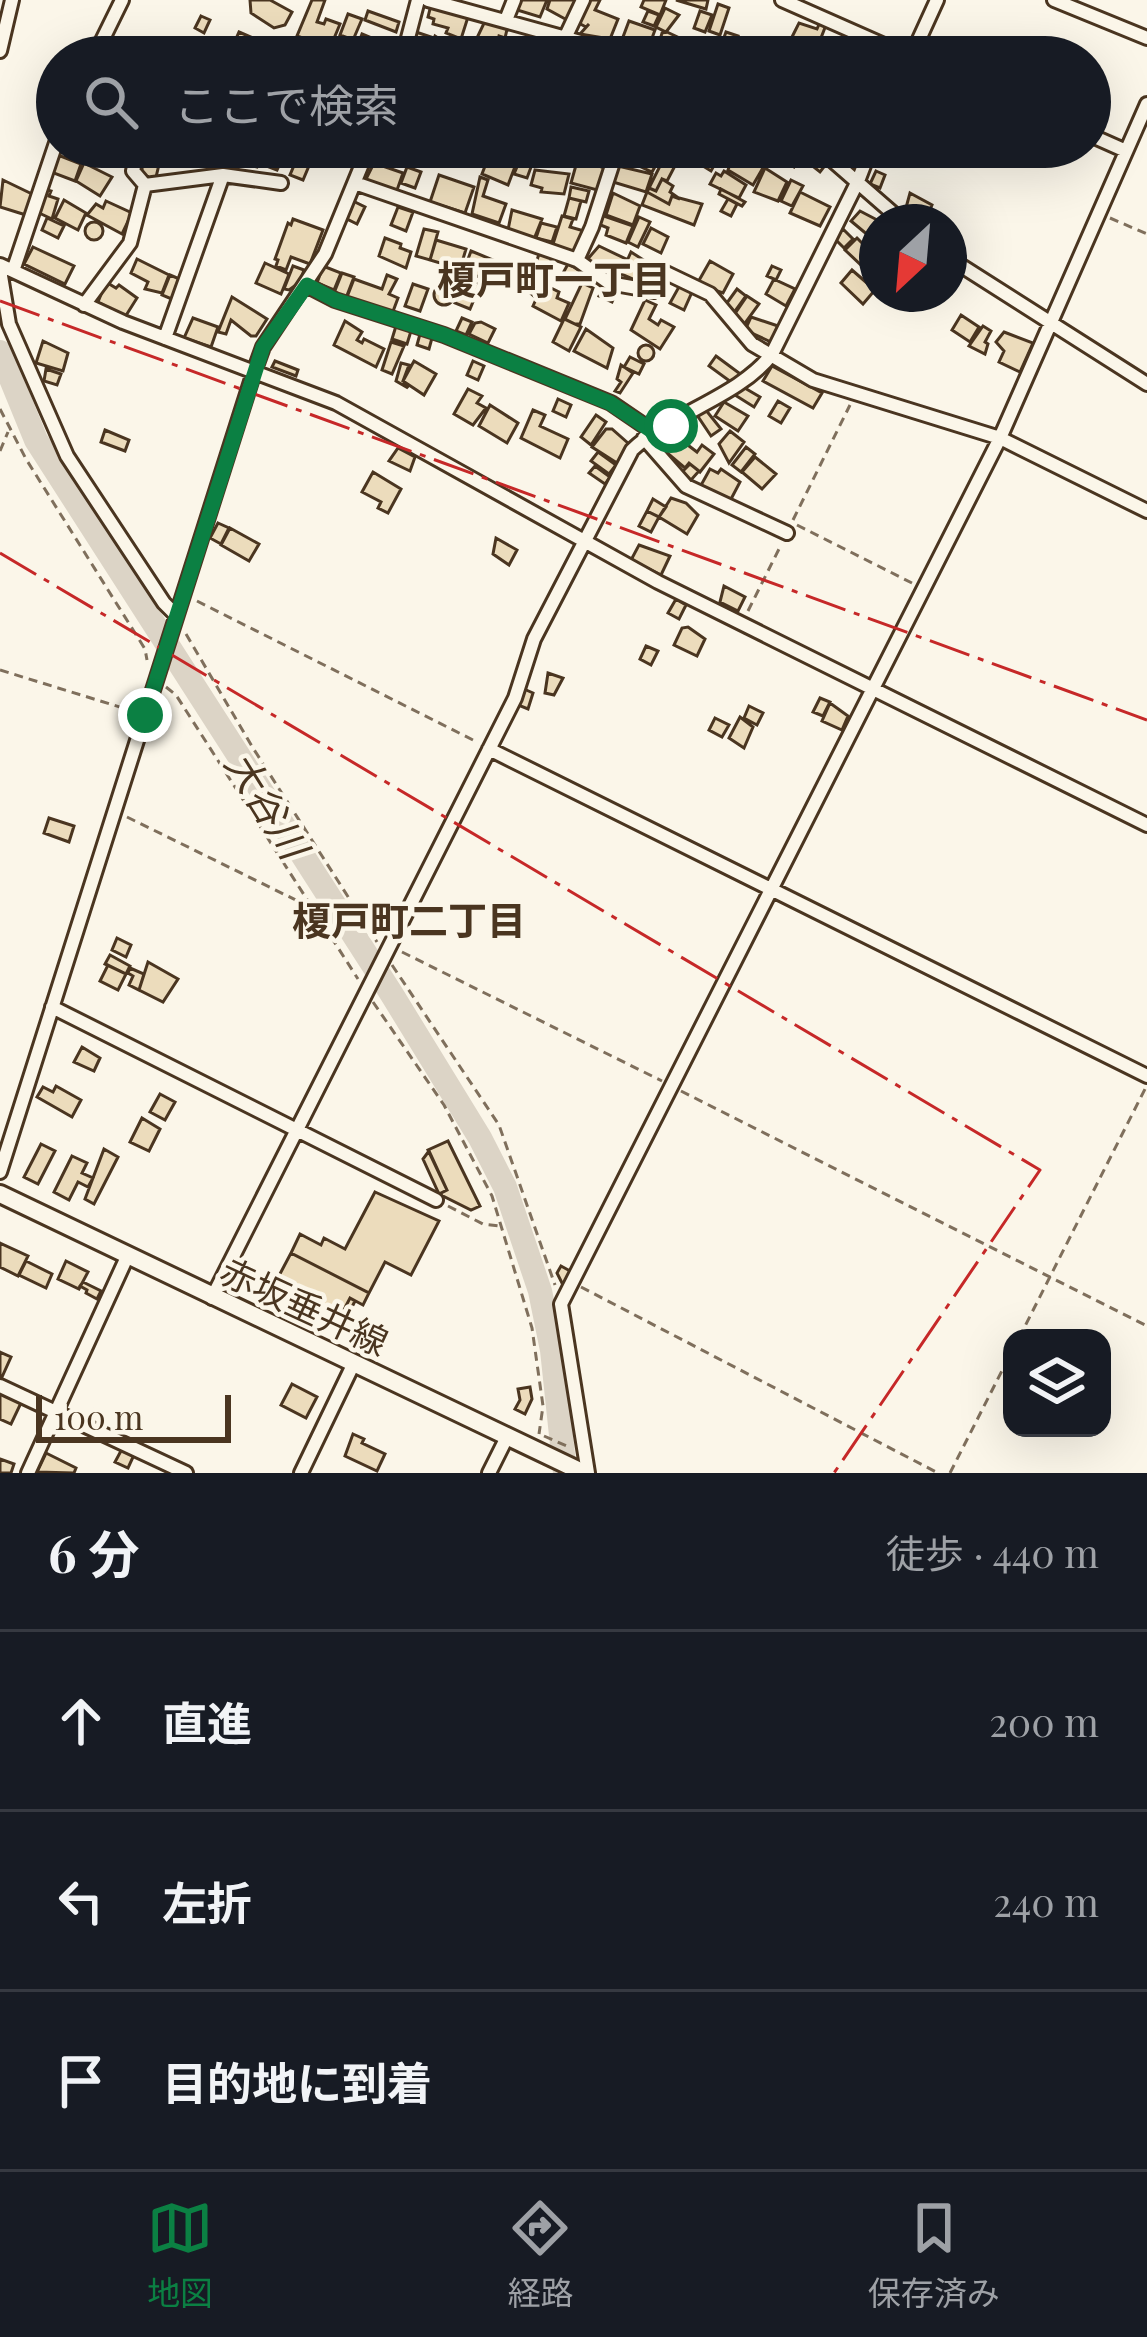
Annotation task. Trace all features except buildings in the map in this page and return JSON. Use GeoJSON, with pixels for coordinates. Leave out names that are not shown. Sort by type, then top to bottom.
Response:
{"type":"FeatureCollection","features":[{"type":"Feature","properties":{"kind":"main road","name":"赤坂垂井線"},"geometry":{"type":"LineString","coordinates":[[0,1194],[582,1472]]}},
{"type":"Feature","properties":{"kind":"street"},"geometry":{"type":"LineString","coordinates":[[0,51],[12,0]]}},
{"type":"Feature","properties":{"kind":"street"},"geometry":{"type":"LineString","coordinates":[[104,36],[122,0]]}},
{"type":"Feature","properties":{"kind":"street"},"geometry":{"type":"LineString","coordinates":[[409,36],[418,0]]}},
{"type":"Feature","properties":{"kind":"street"},"geometry":{"type":"LineString","coordinates":[[428,0],[562,36]]}},
{"type":"Feature","properties":{"kind":"street"},"geometry":{"type":"LineString","coordinates":[[506,20],[514,0]]}},
{"type":"Feature","properties":{"kind":"street"},"geometry":{"type":"LineString","coordinates":[[566,36],[583,0]]}},
{"type":"Feature","properties":{"kind":"street"},"geometry":{"type":"LineString","coordinates":[[782,0],[863,36]]}},
{"type":"Feature","properties":{"kind":"street"},"geometry":{"type":"LineString","coordinates":[[921,36],[937,0]]}},
{"type":"Feature","properties":{"kind":"street"},"geometry":{"type":"LineString","coordinates":[[1054,0],[1147,38]]}},
{"type":"Feature","properties":{"kind":"street"},"geometry":{"type":"LineString","coordinates":[[582,1472],[562,1304],[1000,438],[1147,104]]}},
{"type":"Feature","properties":{"kind":"street"},"geometry":{"type":"LineString","coordinates":[[1111,144],[1126,151]]}},
{"type":"Feature","properties":{"kind":"street"},"geometry":{"type":"LineString","coordinates":[[45,168],[4,268],[9,324],[67,456],[175,619]]}},
{"type":"Feature","properties":{"kind":"street"},"geometry":{"type":"LineString","coordinates":[[134,168],[145,185]]}},
{"type":"Feature","properties":{"kind":"street"},"geometry":{"type":"LineString","coordinates":[[0,1172],[254,372],[271,334],[307,285],[341,220],[361,168]]}},
{"type":"Feature","properties":{"kind":"street"},"geometry":{"type":"LineString","coordinates":[[577,260],[611,168]]}},
{"type":"Feature","properties":{"kind":"street"},"geometry":{"type":"LineString","coordinates":[[843,168],[883,204]]}},
{"type":"Feature","properties":{"kind":"street"},"geometry":{"type":"LineString","coordinates":[[212,1298],[490,748],[534,639],[632,450],[648,435],[745,380],[772,354],[863,168]]}},
{"type":"Feature","properties":{"kind":"street"},"geometry":{"type":"LineString","coordinates":[[145,185],[223,175],[281,183]]}},
{"type":"Feature","properties":{"kind":"street"},"geometry":{"type":"LineString","coordinates":[[165,338],[223,175]]}},
{"type":"Feature","properties":{"kind":"street"},"geometry":{"type":"LineString","coordinates":[[355,183],[577,260],[609,283],[654,291],[664,272],[687,281],[710,294],[752,344],[813,380],[1000,438],[1147,511]]}},
{"type":"Feature","properties":{"kind":"street"},"geometry":{"type":"LineString","coordinates":[[84,304],[130,243],[145,185]]}},
{"type":"Feature","properties":{"kind":"street"},"geometry":{"type":"LineString","coordinates":[[4,268],[165,338],[336,403],[583,543],[1147,825]]}},
{"type":"Feature","properties":{"kind":"street"},"geometry":{"type":"LineString","coordinates":[[967,268],[1147,384]]}},
{"type":"Feature","properties":{"kind":"street"},"geometry":{"type":"LineString","coordinates":[[307,285],[350,306],[444,335],[610,403],[648,435],[686,486],[789,528]]}},
{"type":"Feature","properties":{"kind":"street"},"geometry":{"type":"LineString","coordinates":[[490,748],[1147,1076]]}},
{"type":"Feature","properties":{"kind":"street"},"geometry":{"type":"LineString","coordinates":[[52,1007],[436,1200]]}},
{"type":"Feature","properties":{"kind":"street"},"geometry":{"type":"LineString","coordinates":[[28,1473],[127,1257]]}},
{"type":"Feature","properties":{"kind":"street"},"geometry":{"type":"LineString","coordinates":[[302,1473],[353,1365]]}},
{"type":"Feature","properties":{"kind":"street"},"geometry":{"type":"LineString","coordinates":[[0,1387],[186,1473]]}},
{"type":"Feature","properties":{"kind":"street"},"geometry":{"type":"LineString","coordinates":[[489,1473],[507,1437]]}},
{"type":"Feature","properties":{"kind":"path"},"geometry":{"type":"LineString","coordinates":[[1099,213],[1147,234]]}},
{"type":"Feature","properties":{"kind":"path"},"geometry":{"type":"LineString","coordinates":[[742,624],[855,394]]}},
{"type":"Feature","properties":{"kind":"path"},"geometry":{"type":"LineString","coordinates":[[0,409],[9,431],[145,649],[150,671],[176,695],[444,1105],[492,1196],[532,1328],[543,1406],[539,1434]]}},
{"type":"Feature","properties":{"kind":"path"},"geometry":{"type":"LineString","coordinates":[[0,451],[9,431]]}},
{"type":"Feature","properties":{"kind":"path"},"geometry":{"type":"LineString","coordinates":[[789,528],[924,589]]}},
{"type":"Feature","properties":{"kind":"path"},"geometry":{"type":"LineString","coordinates":[[183,594],[490,748]]}},
{"type":"Feature","properties":{"kind":"path"},"geometry":{"type":"LineString","coordinates":[[0,670],[145,715]]}},
{"type":"Feature","properties":{"kind":"path"},"geometry":{"type":"LineString","coordinates":[[113,810],[314,909]]}},
{"type":"Feature","properties":{"kind":"path"},"geometry":{"type":"LineString","coordinates":[[387,950],[673,1087],[1147,1326]]}},
{"type":"Feature","properties":{"kind":"path"},"geometry":{"type":"LineString","coordinates":[[1024,1329],[1147,1085]]}},
{"type":"Feature","properties":{"kind":"path"},"geometry":{"type":"LineString","coordinates":[[436,1200],[483,1224],[502,1227]]}},
{"type":"Feature","properties":{"kind":"path"},"geometry":{"type":"LineString","coordinates":[[574,1284],[938,1473]]}},
{"type":"Feature","properties":{"kind":"path"},"geometry":{"type":"LineString","coordinates":[[950,1473],[1003,1369]]}},
{"type":"Feature","properties":{"kind":"waterway","name":"大谷川"},"geometry":{"type":"LineString","coordinates":[[0,352],[36,440],[391,993],[505,1187],[540,1291],[552,1350],[565,1473]]}},
{"type":"Feature","properties":{"kind":"power"},"geometry":{"type":"LineString","coordinates":[[0,301],[1147,720]]}},
{"type":"Feature","properties":{"kind":"power"},"geometry":{"type":"LineString","coordinates":[[0,553],[1040,1170],[834,1473]]}},
{"type":"Feature","properties":{"kind":"district","name":"榎戸町一丁目"},"geometry":{"type":"Point","coordinates":[554,278]}},
{"type":"Feature","properties":{"kind":"district","name":"榎戸町二丁目"},"geometry":{"type":"Point","coordinates":[409,919]}},
{"type":"Feature","properties":{"kind":"route"},"geometry":{"type":"LineString","coordinates":[[145,715],[263,347],[307,285],[335,300],[444,335],[610,403],[652,431],[671,426]]}}]}
